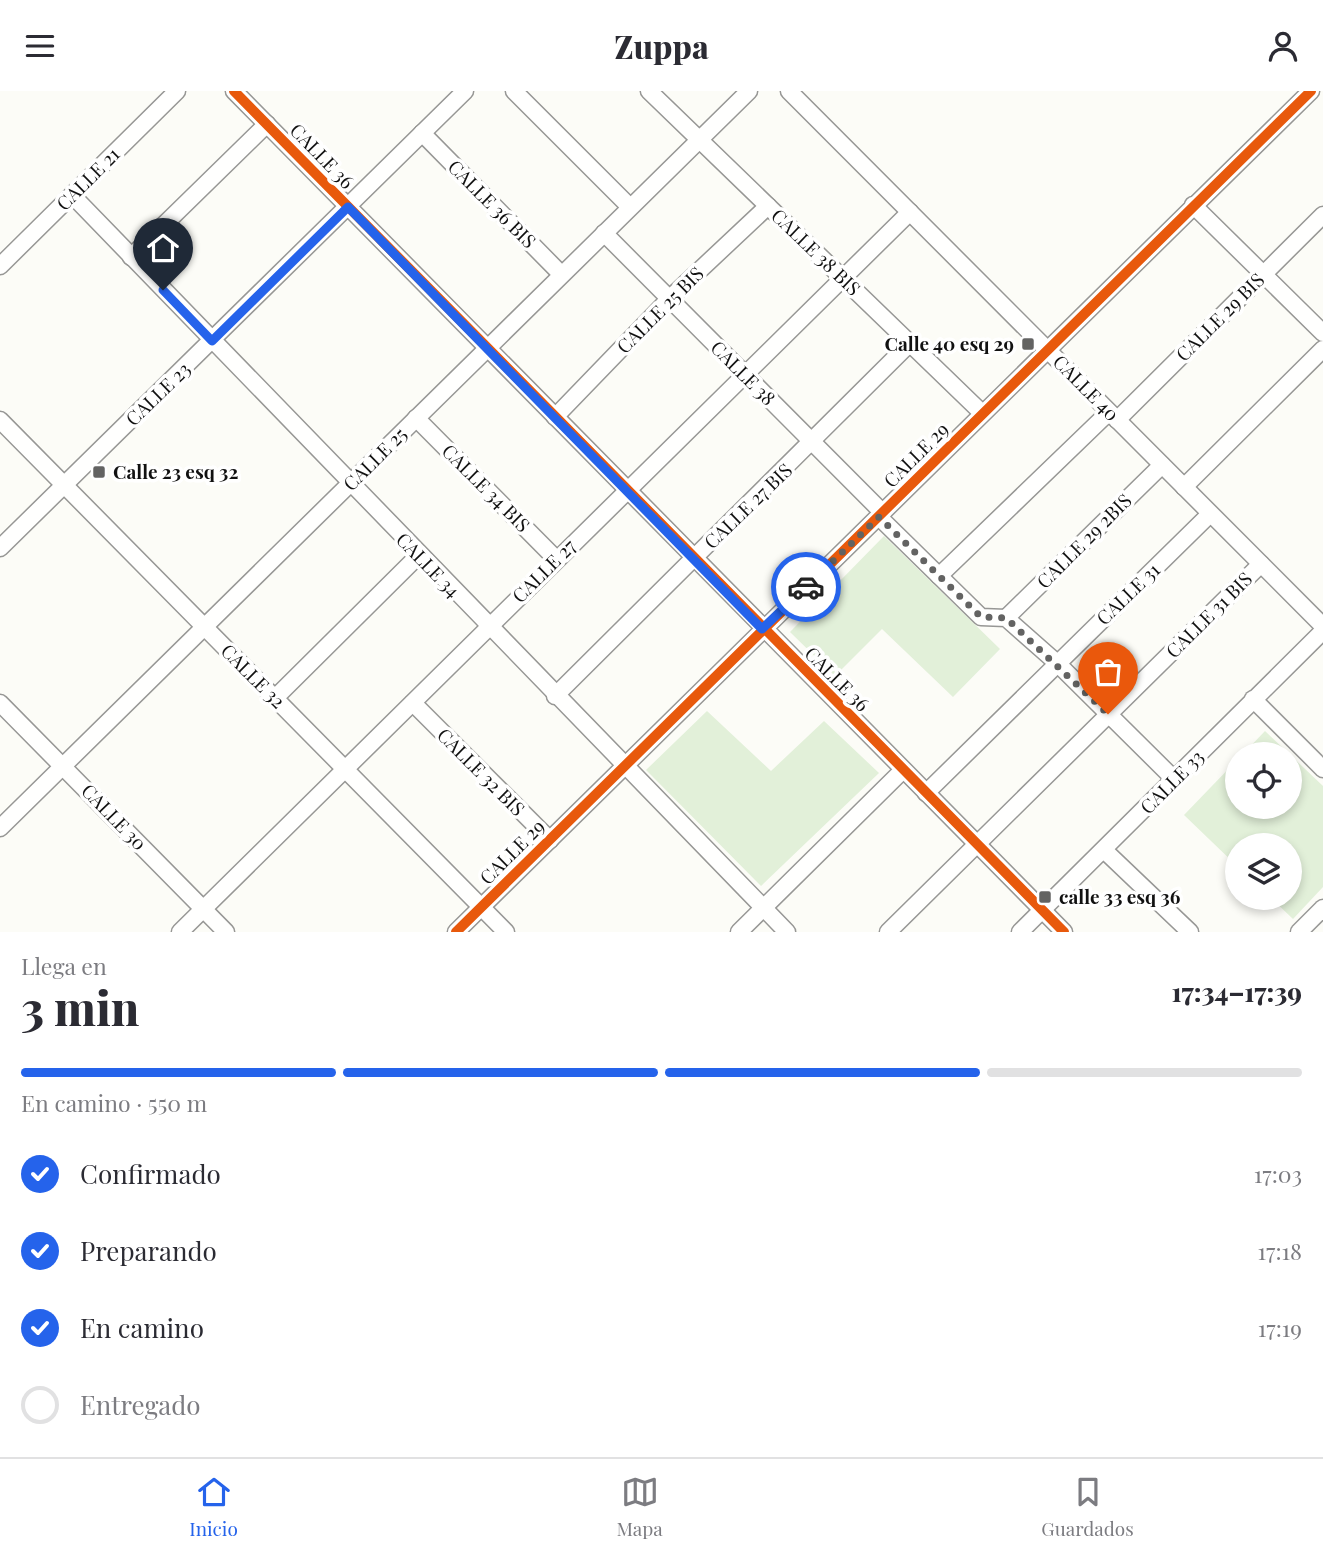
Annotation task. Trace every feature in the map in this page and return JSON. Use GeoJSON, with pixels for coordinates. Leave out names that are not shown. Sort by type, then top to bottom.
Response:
{"type":"FeatureCollection","features":[{"type":"Feature","properties":{"kind":"street","name":"CALLE 21"},"geometry":{"type":"LineString","coordinates":[[0,266],[177,91]]}},
{"type":"Feature","properties":{"kind":"street","name":"CALLE 36"},"geometry":{"type":"LineString","coordinates":[[234,91],[762,629],[1064,932]]}},
{"type":"Feature","properties":{"kind":"street","name":"CALLE 23"},"geometry":{"type":"LineString","coordinates":[[0,548],[466,91]]}},
{"type":"Feature","properties":{"kind":"street"},"geometry":{"type":"LineString","coordinates":[[513,91],[630,207]]}},
{"type":"Feature","properties":{"kind":"street","name":"CALLE 38 BIS"},"geometry":{"type":"LineString","coordinates":[[649,91],[982,413]]}},
{"type":"Feature","properties":{"kind":"street","name":"CALLE 25"},"geometry":{"type":"LineString","coordinates":[[0,828],[749,91]]}},
{"type":"Feature","properties":{"kind":"street","name":"CALLE 40"},"geometry":{"type":"LineString","coordinates":[[789,91],[1323,629]]}},
{"type":"Feature","properties":{"kind":"street","name":"CALLE 29"},"geometry":{"type":"LineString","coordinates":[[456,932],[622,765],[881,515],[1311,91]]}},
{"type":"Feature","properties":{"kind":"street"},"geometry":{"type":"LineString","coordinates":[[131,257],[267,124]]}},
{"type":"Feature","properties":{"kind":"street","name":"CALLE 36 BIS"},"geometry":{"type":"LineString","coordinates":[[422,133],[561,274]]}},
{"type":"Feature","properties":{"kind":"street","name":"CALLE 34"},"geometry":{"type":"LineString","coordinates":[[72,195],[555,696],[787,932]]}},
{"type":"Feature","properties":{"kind":"street"},"geometry":{"type":"LineString","coordinates":[[1194,205],[1323,333]]}},
{"type":"Feature","properties":{"kind":"street","name":"CALLE 25 BIS"},"geometry":{"type":"LineString","coordinates":[[555,417],[670,299],[768,206]]}},
{"type":"Feature","properties":{"kind":"street","name":"CALLE 27"},"geometry":{"type":"LineString","coordinates":[[180,932],[625,490],[910,212]]}},
{"type":"Feature","properties":{"kind":"street","name":"CALLE 29 BIS"},"geometry":{"type":"LineString","coordinates":[[939,576],[1113,416],[1323,215]]}},
{"type":"Feature","properties":{"kind":"street","name":"CALLE 38"},"geometry":{"type":"LineString","coordinates":[[604,233],[981,617],[1006,618],[1057,663],[1174,779]]}},
{"type":"Feature","properties":{"kind":"street","name":"CALLE 27 BIS"},"geometry":{"type":"LineString","coordinates":[[555,696],[813,443],[910,343]]}},
{"type":"Feature","properties":{"kind":"street"},"geometry":{"type":"LineString","coordinates":[[1184,487],[1323,349]]}},
{"type":"Feature","properties":{"kind":"street","name":"CALLE 34 BIS"},"geometry":{"type":"LineString","coordinates":[[416,418],[556,559]]}},
{"type":"Feature","properties":{"kind":"street","name":"CALLE 32"},"geometry":{"type":"LineString","coordinates":[[0,420],[506,932]]}},
{"type":"Feature","properties":{"kind":"street","name":"CALLE 29 2BIS"},"geometry":{"type":"LineString","coordinates":[[1006,618],[1162,465]]}},
{"type":"Feature","properties":{"kind":"street","name":"CALLE 31"},"geometry":{"type":"LineString","coordinates":[[926,793],[1210,514]]}},
{"type":"Feature","properties":{"kind":"street"},"geometry":{"type":"LineString","coordinates":[[275,698],[419,555]]}},
{"type":"Feature","properties":{"kind":"street","name":"CALLE 31 BIS"},"geometry":{"type":"LineString","coordinates":[[888,932],[1261,564]]}},
{"type":"Feature","properties":{"kind":"street","name":"CALLE 33"},"geometry":{"type":"LineString","coordinates":[[1020,932],[1323,629]]}},
{"type":"Feature","properties":{"kind":"street"},"geometry":{"type":"LineString","coordinates":[[1254,699],[1323,769]]}},
{"type":"Feature","properties":{"kind":"street","name":"CALLE 30"},"geometry":{"type":"LineString","coordinates":[[0,702],[226,932]]}},
{"type":"Feature","properties":{"kind":"street","name":"CALLE 32 BIS"},"geometry":{"type":"LineString","coordinates":[[413,703],[550,840]]}},
{"type":"Feature","properties":{"kind":"street"},"geometry":{"type":"LineString","coordinates":[[739,932],[903,770]]}},
{"type":"Feature","properties":{"kind":"street"},"geometry":{"type":"LineString","coordinates":[[1104,850],[1190,932]]}},
{"type":"Feature","properties":{"kind":"street"},"geometry":{"type":"LineString","coordinates":[[1299,932],[1323,908]]}},
{"type":"Feature","properties":{"kind":"green space"},"geometry":{"type":"Polygon","coordinates":[[[884,536],[1000,649],[953,697],[882,629],[835,676],[790,632],[884,536]]]}},
{"type":"Feature","properties":{"kind":"green space"},"geometry":{"type":"Polygon","coordinates":[[[707,711],[771,771],[824,721],[879,773],[761,886],[646,770],[707,711]]]}},
{"type":"Feature","properties":{"kind":"green space"},"geometry":{"type":"Polygon","coordinates":[[[1265,731],[1276,742],[1254,742],[1265,731]]]}},
{"type":"Feature","properties":{"kind":"green space"},"geometry":{"type":"Polygon","coordinates":[[[1302,766],[1323,786],[1323,887],[1302,909],[1302,833],[1225,833],[1225,854],[1184,815],[1225,772],[1225,819],[1302,819],[1302,766]]]}},
{"type":"Feature","properties":{"kind":"green space"},"geometry":{"type":"Polygon","coordinates":[[[1284,910],[1301,910],[1293,919],[1284,910]]]}},
{"type":"Feature","properties":{"kind":"cycle path"},"geometry":{"type":"LineString","coordinates":[[234,91],[1064,932]]}},
{"type":"Feature","properties":{"kind":"cycle path"},"geometry":{"type":"LineString","coordinates":[[456,932],[1311,91]]}},
{"type":"Feature","properties":{"kind":"way so far"},"geometry":{"type":"LineString","coordinates":[[806,587],[879,517],[981,617],[1006,618],[1057,663],[1108,714]]}},
{"type":"Feature","properties":{"kind":"place","name":"Calle 40 esq 29"},"geometry":{"type":"Point","coordinates":[1028,344]}},
{"type":"Feature","properties":{"kind":"place","name":"Calle 23 esq 32"},"geometry":{"type":"Point","coordinates":[99,472]}},
{"type":"Feature","properties":{"kind":"place","name":"calle 33 esq 36"},"geometry":{"type":"Point","coordinates":[1045,897]}},
{"type":"Feature","properties":{"kind":"route"},"geometry":{"type":"LineString","coordinates":[[163,290],[212,341],[348,207],[762,629],[806,587]]}}]}
